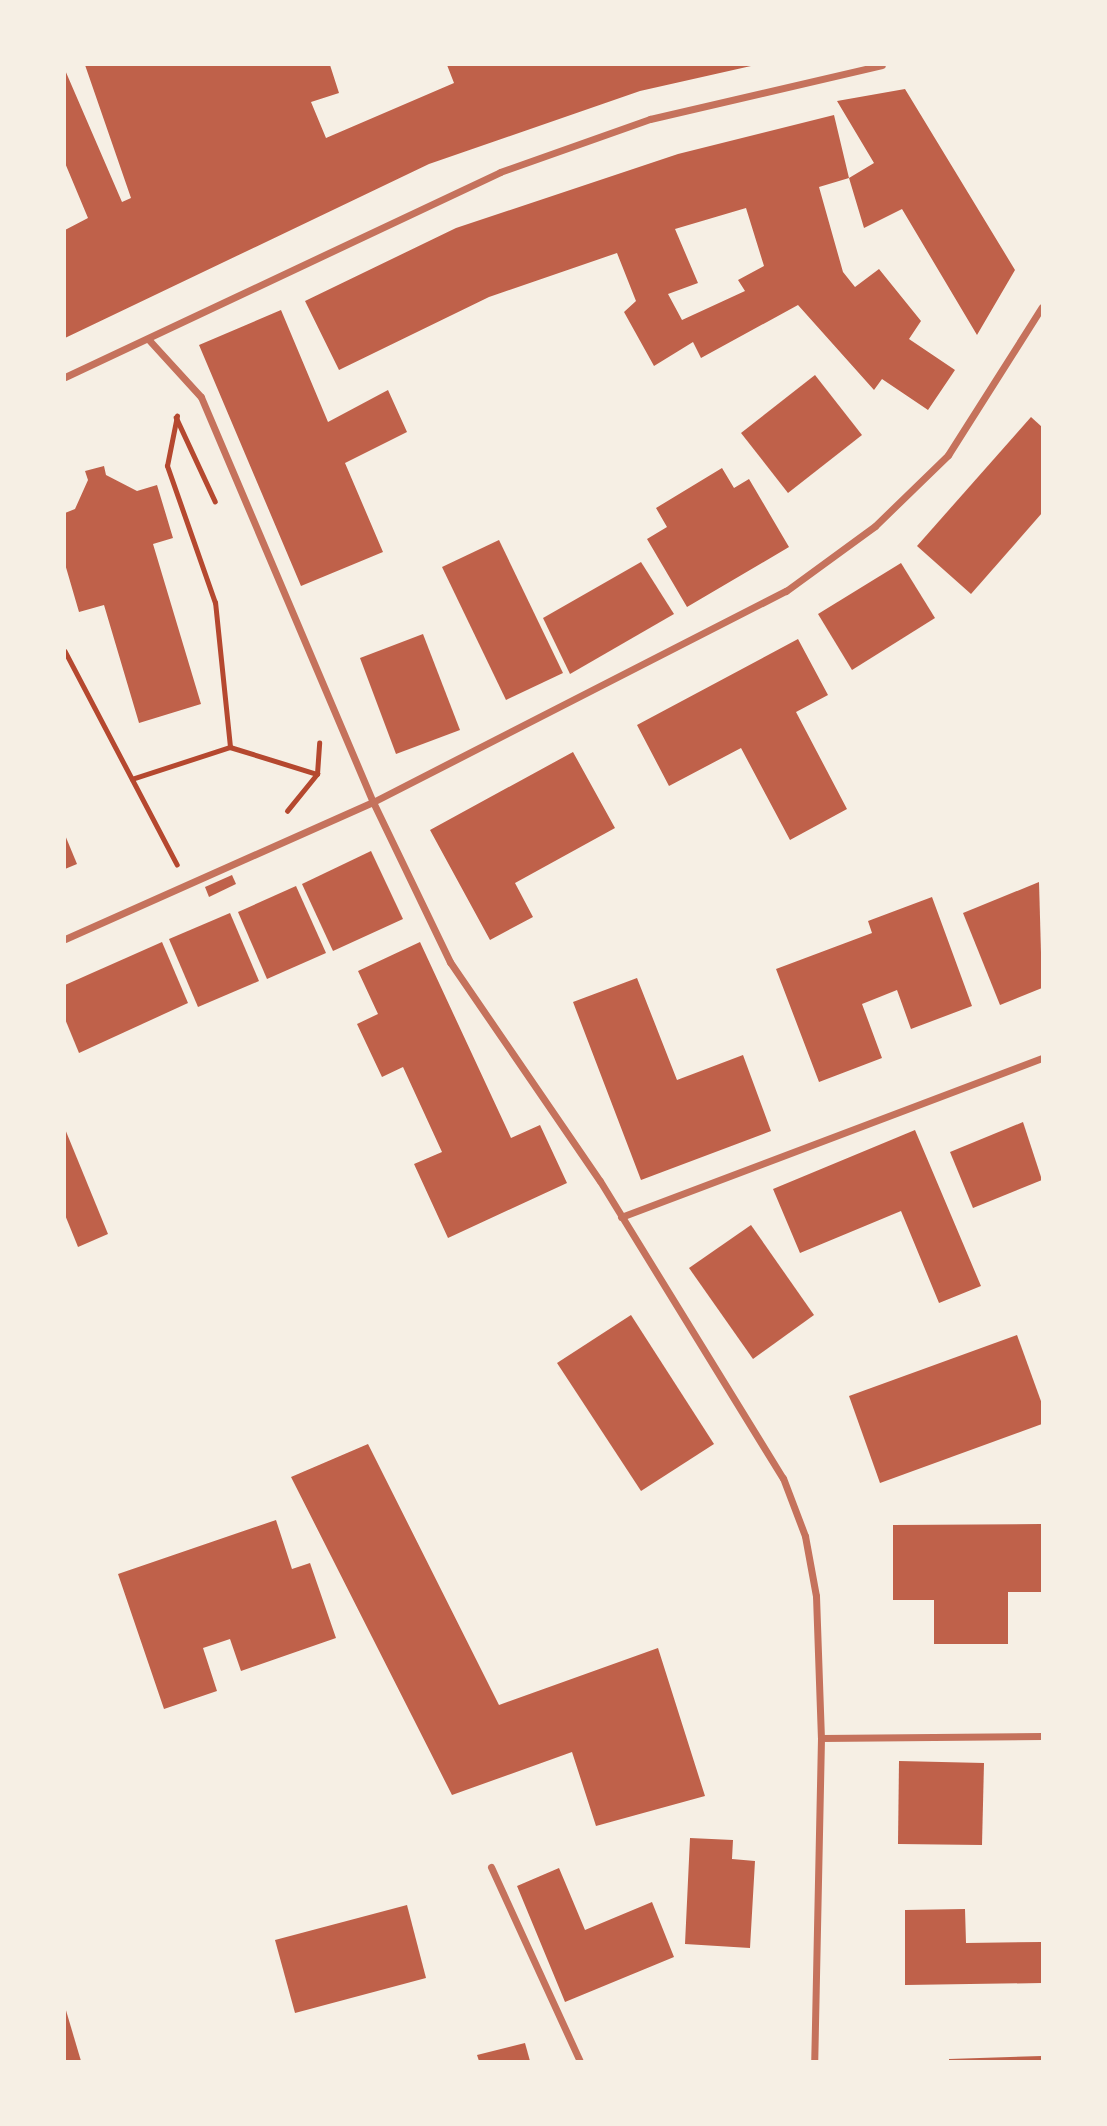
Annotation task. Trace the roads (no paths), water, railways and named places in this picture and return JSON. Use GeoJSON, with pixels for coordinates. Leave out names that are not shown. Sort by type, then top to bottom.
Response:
{"type":"FeatureCollection","features":[{"type":"Feature","properties":{"kind":"street"},"geometry":{"type":"LineString","coordinates":[[65,377],[149,340],[500,172],[650,119],[882,65]]}},
{"type":"Feature","properties":{"kind":"street"},"geometry":{"type":"LineString","coordinates":[[65,939],[373,802],[630,675],[824,565],[948,455],[1042,307]]}},
{"type":"Feature","properties":{"kind":"street"},"geometry":{"type":"LineString","coordinates":[[149,340],[201,397],[373,802],[450,962],[621,1217],[783,1478],[805,1536],[816,1595],[821,1738],[814,2061]]}},
{"type":"Feature","properties":{"kind":"street"},"geometry":{"type":"LineString","coordinates":[[621,1217],[1042,1058]]}},
{"type":"Feature","properties":{"kind":"street"},"geometry":{"type":"LineString","coordinates":[[821,1738],[1042,1736]]}},
{"type":"Feature","properties":{"kind":"street"},"geometry":{"type":"LineString","coordinates":[[491,1867],[580,2061]]}}]}
